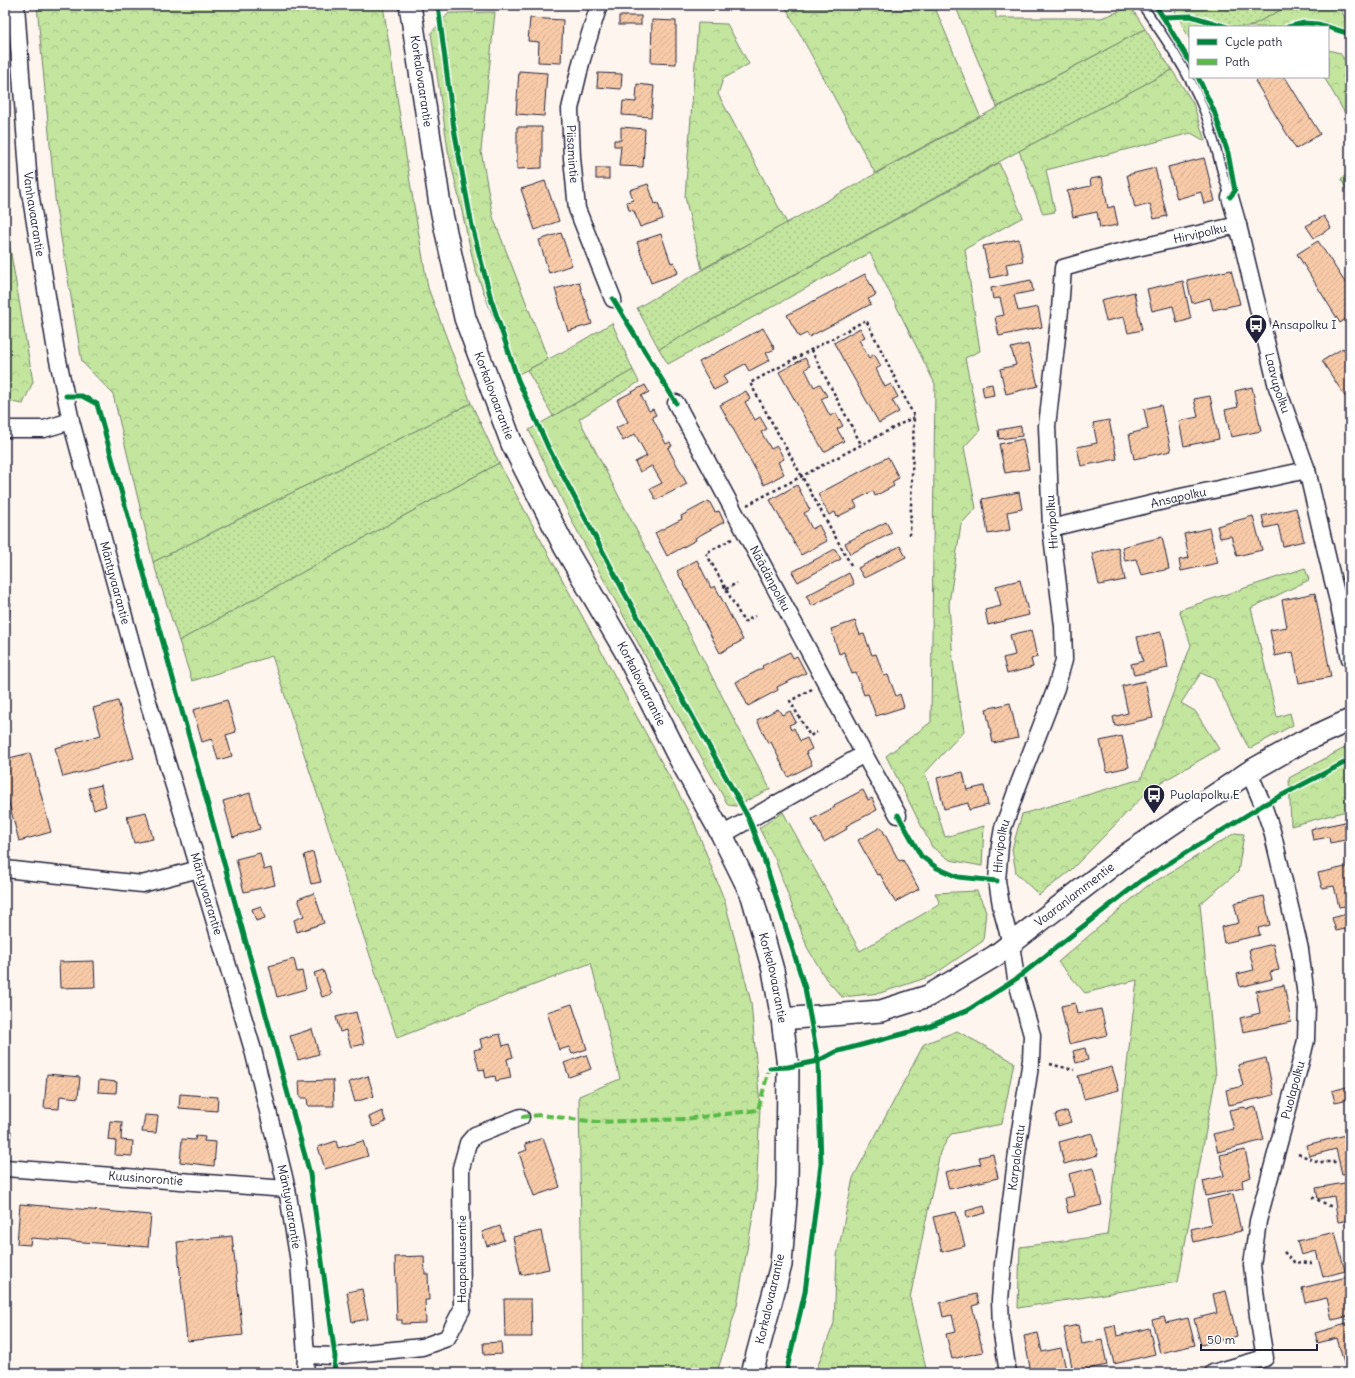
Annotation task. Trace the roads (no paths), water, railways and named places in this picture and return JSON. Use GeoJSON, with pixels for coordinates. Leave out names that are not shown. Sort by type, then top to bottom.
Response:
{"type":"FeatureCollection","features":[{"type":"Feature","properties":{"kind":"street","name":"Vanhavaarantie"},"geometry":{"type":"LineString","coordinates":[[16,5],[29,186],[56,351],[71,421]]}},
{"type":"Feature","properties":{"kind":"street","name":"Korkalovaarantie"},"geometry":{"type":"LineString","coordinates":[[410,5],[440,205],[465,318],[512,444],[565,548],[625,651],[678,756],[722,835],[752,896],[773,970],[782,1019],[788,1067],[788,1178],[781,1265],[752,1373]]}},
{"type":"Feature","properties":{"kind":"street","name":"Piisamintie"},"geometry":{"type":"LineString","coordinates":[[599,5],[582,59],[570,109],[572,158],[577,209],[612,299]]}},
{"type":"Feature","properties":{"kind":"street","name":"Laavupolku"},"geometry":{"type":"LineString","coordinates":[[1230,197],[1277,387],[1307,470],[1340,605],[1350,659]]}},
{"type":"Feature","properties":{"kind":"street","name":"Hirvipolku"},"geometry":{"type":"LineString","coordinates":[[1011,944],[1002,911],[997,881],[1000,845],[1018,786],[1056,688],[1064,660],[1063,626],[1051,528],[1047,426],[1060,310],[1063,268],[1115,253],[1238,225]]}},
{"type":"Feature","properties":{"kind":"street","name":"Näädänpolku"},"geometry":{"type":"LineString","coordinates":[[676,403],[824,682],[898,815]]}},
{"type":"Feature","properties":{"kind":"street"},"geometry":{"type":"LineString","coordinates":[[5,429],[44,429],[71,421]]}},
{"type":"Feature","properties":{"kind":"street","name":"Mäntyvaarantie"},"geometry":{"type":"LineString","coordinates":[[71,421],[141,679],[253,1050],[287,1189],[299,1262],[306,1354],[305,1373]]}},
{"type":"Feature","properties":{"kind":"street","name":"Ansapolku"},"geometry":{"type":"LineString","coordinates":[[1051,528],[1176,498],[1307,470]]}},
{"type":"Feature","properties":{"kind":"street","name":"Vaaranlammentie"},"geometry":{"type":"LineString","coordinates":[[782,1019],[881,1011],[928,996],[995,956],[1126,855],[1249,772],[1302,742],[1350,720]]}},
{"type":"Feature","properties":{"kind":"street"},"geometry":{"type":"LineString","coordinates":[[722,835],[864,754]]}},
{"type":"Feature","properties":{"kind":"street","name":"Puolapolku"},"geometry":{"type":"LineString","coordinates":[[1213,1373],[1265,1358],[1252,1265],[1258,1220],[1296,1084],[1306,1040],[1307,1005],[1299,942],[1272,831],[1249,772]]}},
{"type":"Feature","properties":{"kind":"street"},"geometry":{"type":"LineString","coordinates":[[5,869],[142,884],[199,869]]}},
{"type":"Feature","properties":{"kind":"street","name":"Karpalokatu"},"geometry":{"type":"LineString","coordinates":[[1008,1373],[1001,1328],[1000,1300],[1019,1137],[1031,1060],[1032,1035],[1016,979],[1011,944]]}},
{"type":"Feature","properties":{"kind":"street","name":"Haapakuusentie"},"geometry":{"type":"LineString","coordinates":[[306,1354],[334,1356],[422,1347],[447,1338],[462,1309],[461,1168],[468,1143],[475,1135],[521,1117]]}},
{"type":"Feature","properties":{"kind":"street","name":"Kuusinorontie"},"geometry":{"type":"LineString","coordinates":[[5,1168],[287,1189]]}},
{"type":"Feature","properties":{"kind":"lane","name":"Laavupolku"},"geometry":{"type":"LineString","coordinates":[[1142,5],[1180,60],[1203,108],[1216,143],[1225,183],[1230,197]]}},
{"type":"Feature","properties":{"kind":"place","name":"Ansapolku I"},"geometry":{"type":"Point","coordinates":[1256,344]}},
{"type":"Feature","properties":{"kind":"place","name":"Puolapolku E"},"geometry":{"type":"Point","coordinates":[1154,814]}}]}
